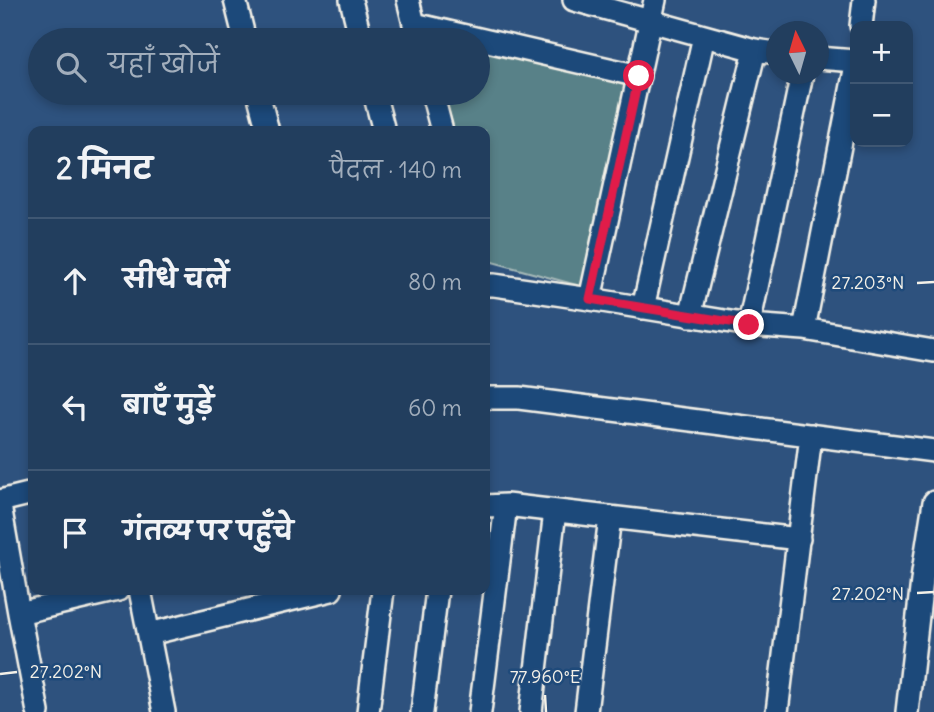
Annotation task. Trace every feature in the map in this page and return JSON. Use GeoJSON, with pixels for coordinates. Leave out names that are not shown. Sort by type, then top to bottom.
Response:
{"type":"FeatureCollection","features":[{"type":"Feature","properties":{"kind":"street"},"geometry":{"type":"LineString","coordinates":[[235,0],[242,28]]}},
{"type":"Feature","properties":{"kind":"street"},"geometry":{"type":"LineString","coordinates":[[351,0],[358,28]]}},
{"type":"Feature","properties":{"kind":"street"},"geometry":{"type":"LineString","coordinates":[[408,0],[415,28]]}},
{"type":"Feature","properties":{"kind":"street"},"geometry":{"type":"LineString","coordinates":[[574,0],[597,3],[650,22],[766,51],[690,316]]}},
{"type":"Feature","properties":{"kind":"street"},"geometry":{"type":"LineString","coordinates":[[590,299],[655,0]]}},
{"type":"Feature","properties":{"kind":"street"},"geometry":{"type":"LineString","coordinates":[[862,21],[864,0]]}},
{"type":"Feature","properties":{"kind":"street"},"geometry":{"type":"LineString","coordinates":[[643,308],[704,36]]}},
{"type":"Feature","properties":{"kind":"street"},"geometry":{"type":"LineString","coordinates":[[490,47],[639,76]]}},
{"type":"Feature","properties":{"kind":"street"},"geometry":{"type":"LineString","coordinates":[[829,59],[850,61]]}},
{"type":"Feature","properties":{"kind":"street"},"geometry":{"type":"LineString","coordinates":[[749,325],[800,84]]}},
{"type":"Feature","properties":{"kind":"street"},"geometry":{"type":"LineString","coordinates":[[804,329],[852,84]]}},
{"type":"Feature","properties":{"kind":"street"},"geometry":{"type":"LineString","coordinates":[[261,105],[267,126]]}},
{"type":"Feature","properties":{"kind":"street"},"geometry":{"type":"LineString","coordinates":[[377,105],[383,126]]}},
{"type":"Feature","properties":{"kind":"street"},"geometry":{"type":"LineString","coordinates":[[435,105],[441,126]]}},
{"type":"Feature","properties":{"kind":"street"},"geometry":{"type":"LineString","coordinates":[[490,285],[749,325],[804,329],[934,351]]}},
{"type":"Feature","properties":{"kind":"street"},"geometry":{"type":"LineString","coordinates":[[490,398],[519,398],[934,451]]}},
{"type":"Feature","properties":{"kind":"street"},"geometry":{"type":"LineString","coordinates":[[778,712],[811,435]]}},
{"type":"Feature","properties":{"kind":"street"},"geometry":{"type":"LineString","coordinates":[[28,495],[0,503],[38,712]]}},
{"type":"Feature","properties":{"kind":"street"},"geometry":{"type":"LineString","coordinates":[[908,712],[929,573],[934,502]]}},
{"type":"Feature","properties":{"kind":"street"},"geometry":{"type":"LineString","coordinates":[[490,575],[495,506],[555,510],[799,539]]}},
{"type":"Feature","properties":{"kind":"street"},"geometry":{"type":"LineString","coordinates":[[531,712],[555,510]]}},
{"type":"Feature","properties":{"kind":"street"},"geometry":{"type":"LineString","coordinates":[[586,712],[610,517]]}},
{"type":"Feature","properties":{"kind":"street"},"geometry":{"type":"LineString","coordinates":[[19,613],[96,595]]}},
{"type":"Feature","properties":{"kind":"street"},"geometry":{"type":"LineString","coordinates":[[141,595],[164,712]]}},
{"type":"Feature","properties":{"kind":"street"},"geometry":{"type":"LineString","coordinates":[[149,634],[310,595]]}},
{"type":"Feature","properties":{"kind":"street"},"geometry":{"type":"LineString","coordinates":[[368,712],[382,595]]}},
{"type":"Feature","properties":{"kind":"street"},"geometry":{"type":"LineString","coordinates":[[422,712],[436,595]]}},
{"type":"Feature","properties":{"kind":"street"},"geometry":{"type":"LineString","coordinates":[[480,712],[489,595]]}},
{"type":"Feature","properties":{"kind":"green space"},"geometry":{"type":"Polygon","coordinates":[[[490,47],[638,75],[584,287],[490,261],[490,126],[453,126],[447,105],[490,105],[490,47]]]}},
{"type":"Feature","properties":{"kind":"route"},"geometry":{"type":"LineString","coordinates":[[639,76],[590,299],[749,325]]}}]}
